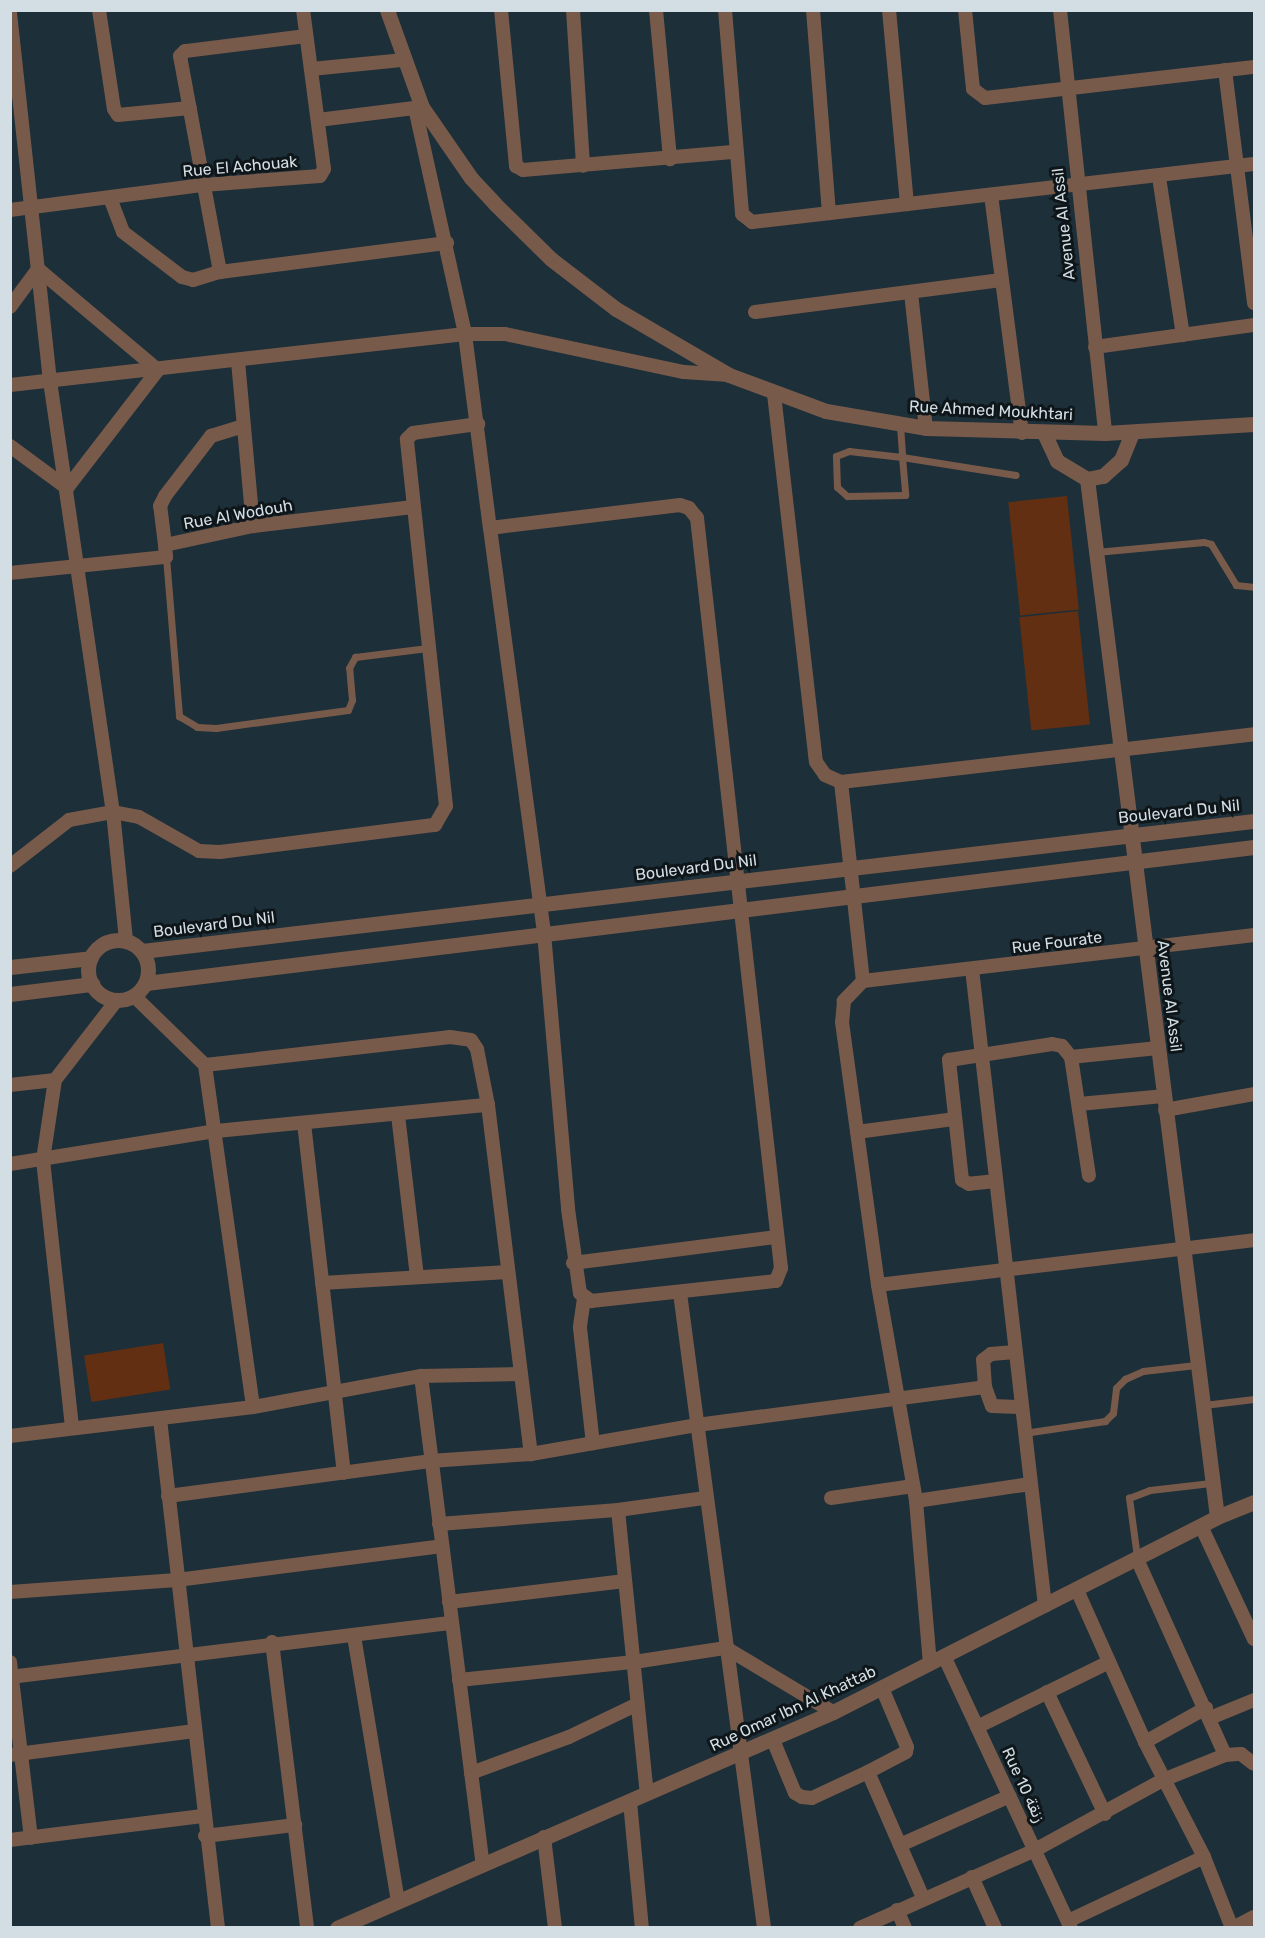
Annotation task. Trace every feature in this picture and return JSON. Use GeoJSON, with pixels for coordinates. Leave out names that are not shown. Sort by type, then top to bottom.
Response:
{"type":"FeatureCollection","features":[{"type":"Feature","properties":{"kind":"street"},"geometry":{"type":"LineString","coordinates":[[99,10],[114,109],[118,115],[190,108]]}},
{"type":"Feature","properties":{"kind":"street","name":"Rue El Achouak"},"geometry":{"type":"LineString","coordinates":[[10,210],[203,185],[320,176],[324,169],[303,10]]}},
{"type":"Feature","properties":{"kind":"street","name":"Rue Ahmed Moukhtari"},"geometry":{"type":"LineString","coordinates":[[387,10],[418,107],[471,178],[551,259],[651,332],[729,375],[774,394],[826,411],[927,428],[1044,434],[1132,433],[1254,424]]}},
{"type":"Feature","properties":{"kind":"street"},"geometry":{"type":"LineString","coordinates":[[501,10],[516,166],[523,170],[735,152]]}},
{"type":"Feature","properties":{"kind":"street"},"geometry":{"type":"LineString","coordinates":[[573,10],[583,166]]}},
{"type":"Feature","properties":{"kind":"street"},"geometry":{"type":"LineString","coordinates":[[656,10],[670,159]]}},
{"type":"Feature","properties":{"kind":"street"},"geometry":{"type":"LineString","coordinates":[[725,10],[735,152],[746,220],[991,195],[1078,183],[1159,177],[1254,164]]}},
{"type":"Feature","properties":{"kind":"street"},"geometry":{"type":"LineString","coordinates":[[813,10],[829,213]]}},
{"type":"Feature","properties":{"kind":"street"},"geometry":{"type":"LineString","coordinates":[[889,10],[907,204]]}},
{"type":"Feature","properties":{"kind":"street"},"geometry":{"type":"LineString","coordinates":[[965,10],[977,95],[985,98],[1254,67]]}},
{"type":"Feature","properties":{"kind":"street","name":"Avenue Al Assil"},"geometry":{"type":"LineString","coordinates":[[1060,10],[1105,433]]}},
{"type":"Feature","properties":{"kind":"street"},"geometry":{"type":"LineString","coordinates":[[10,14],[50,381],[113,812],[126,940]]}},
{"type":"Feature","properties":{"kind":"street"},"geometry":{"type":"LineString","coordinates":[[220,272],[180,56],[185,51],[306,36]]}},
{"type":"Feature","properties":{"kind":"street"},"geometry":{"type":"LineString","coordinates":[[311,69],[402,60]]}},
{"type":"Feature","properties":{"kind":"street"},"geometry":{"type":"LineString","coordinates":[[1225,70],[1254,303]]}},
{"type":"Feature","properties":{"kind":"street"},"geometry":{"type":"LineString","coordinates":[[318,120],[418,107],[447,243],[465,334],[544,933],[573,1263],[584,1299],[580,1328],[593,1443]]}},
{"type":"Feature","properties":{"kind":"street"},"geometry":{"type":"LineString","coordinates":[[1159,177],[1183,335]]}},
{"type":"Feature","properties":{"kind":"street"},"geometry":{"type":"LineString","coordinates":[[991,195],[1022,433]]}},
{"type":"Feature","properties":{"kind":"street"},"geometry":{"type":"LineString","coordinates":[[110,198],[123,232],[182,277],[193,280],[220,272],[447,243]]}},
{"type":"Feature","properties":{"kind":"street"},"geometry":{"type":"LineString","coordinates":[[10,307],[38,269]]}},
{"type":"Feature","properties":{"kind":"street"},"geometry":{"type":"LineString","coordinates":[[38,269],[158,370]]}},
{"type":"Feature","properties":{"kind":"street"},"geometry":{"type":"LineString","coordinates":[[755,312],[1001,280]]}},
{"type":"Feature","properties":{"kind":"street"},"geometry":{"type":"LineString","coordinates":[[911,293],[927,428]]}},
{"type":"Feature","properties":{"kind":"street"},"geometry":{"type":"LineString","coordinates":[[1095,346],[1254,325]]}},
{"type":"Feature","properties":{"kind":"street"},"geometry":{"type":"LineString","coordinates":[[10,385],[465,334],[505,334],[684,372],[729,375]]}},
{"type":"Feature","properties":{"kind":"street"},"geometry":{"type":"LineString","coordinates":[[238,361],[253,526]]}},
{"type":"Feature","properties":{"kind":"street"},"geometry":{"type":"LineString","coordinates":[[67,488],[158,370]]}},
{"type":"Feature","properties":{"kind":"street"},"geometry":{"type":"LineString","coordinates":[[774,394],[816,762],[819,770],[841,782],[1254,734]]}},
{"type":"Feature","properties":{"kind":"street"},"geometry":{"type":"LineString","coordinates":[[10,866],[69,820],[113,812],[139,817],[199,851],[220,852],[435,825],[446,807],[427,648],[407,439],[413,433],[477,424]]}},
{"type":"Feature","properties":{"kind":"street"},"geometry":{"type":"LineString","coordinates":[[166,551],[160,506],[165,496],[211,436],[244,426]]}},
{"type":"Feature","properties":{"kind":"street"},"geometry":{"type":"LineString","coordinates":[[1044,434],[1057,461],[1087,479],[1103,476],[1117,465],[1132,433]]}},
{"type":"Feature","properties":{"kind":"street"},"geometry":{"type":"LineString","coordinates":[[10,446],[67,488]]}},
{"type":"Feature","properties":{"kind":"street","name":"Avenue Al Assil"},"geometry":{"type":"LineString","coordinates":[[1087,479],[1201,1406],[1217,1517]]}},
{"type":"Feature","properties":{"kind":"street"},"geometry":{"type":"LineString","coordinates":[[490,528],[680,505],[694,512],[739,882],[775,1237],[781,1268],[776,1281],[680,1293],[591,1301],[584,1299]]}},
{"type":"Feature","properties":{"kind":"street","name":"Rue Al Wodouh"},"geometry":{"type":"LineString","coordinates":[[10,573],[77,566],[166,551],[253,526],[413,507]]}},
{"type":"Feature","properties":{"kind":"street"},"geometry":{"type":"LineString","coordinates":[[841,782],[863,981],[844,1001],[842,1022],[878,1285],[916,1501],[937,1660]]}},
{"type":"Feature","properties":{"kind":"street","name":"Boulevard Du Nil"},"geometry":{"type":"LineString","coordinates":[[142,951],[1254,821]]}},
{"type":"Feature","properties":{"kind":"street"},"geometry":{"type":"LineString","coordinates":[[146,983],[1254,847]]}},
{"type":"Feature","properties":{"kind":"street","name":"Rue Fourate"},"geometry":{"type":"LineString","coordinates":[[863,981],[1254,935]]}},
{"type":"Feature","properties":{"kind":"street"},"geometry":{"type":"LineString","coordinates":[[126,940],[142,951],[149,967],[146,983],[134,996],[116,1001],[104,997],[92,984],[88,974],[91,958],[107,942],[126,940]]}},
{"type":"Feature","properties":{"kind":"street"},"geometry":{"type":"LineString","coordinates":[[10,968],[91,958]]}},
{"type":"Feature","properties":{"kind":"street"},"geometry":{"type":"LineString","coordinates":[[972,969],[1029,1484],[1045,1606]]}},
{"type":"Feature","properties":{"kind":"street"},"geometry":{"type":"LineString","coordinates":[[10,994],[92,984]]}},
{"type":"Feature","properties":{"kind":"street"},"geometry":{"type":"LineString","coordinates":[[134,996],[205,1065],[253,1407]]}},
{"type":"Feature","properties":{"kind":"street"},"geometry":{"type":"LineString","coordinates":[[72,1428],[43,1160],[55,1080],[116,1001]]}},
{"type":"Feature","properties":{"kind":"street"},"geometry":{"type":"LineString","coordinates":[[205,1065],[465,1037],[477,1049],[488,1105],[531,1454]]}},
{"type":"Feature","properties":{"kind":"street"},"geometry":{"type":"LineString","coordinates":[[996,1181],[969,1184],[962,1180],[948,1060],[982,1058],[1057,1044],[1071,1057],[1089,1176]]}},
{"type":"Feature","properties":{"kind":"street"},"geometry":{"type":"LineString","coordinates":[[1071,1057],[1158,1048]]}},
{"type":"Feature","properties":{"kind":"street"},"geometry":{"type":"LineString","coordinates":[[10,1085],[55,1080]]}},
{"type":"Feature","properties":{"kind":"street"},"geometry":{"type":"LineString","coordinates":[[1079,1104],[1164,1103],[1254,1094]]}},
{"type":"Feature","properties":{"kind":"street"},"geometry":{"type":"LineString","coordinates":[[10,1164],[216,1131],[488,1105]]}},
{"type":"Feature","properties":{"kind":"street"},"geometry":{"type":"LineString","coordinates":[[398,1115],[417,1276]]}},
{"type":"Feature","properties":{"kind":"street"},"geometry":{"type":"LineString","coordinates":[[857,1132],[955,1119]]}},
{"type":"Feature","properties":{"kind":"street"},"geometry":{"type":"LineString","coordinates":[[304,1123],[344,1473]]}},
{"type":"Feature","properties":{"kind":"street"},"geometry":{"type":"LineString","coordinates":[[573,1263],[775,1237]]}},
{"type":"Feature","properties":{"kind":"street"},"geometry":{"type":"LineString","coordinates":[[878,1285],[1254,1240]]}},
{"type":"Feature","properties":{"kind":"street"},"geometry":{"type":"LineString","coordinates":[[322,1283],[508,1272]]}},
{"type":"Feature","properties":{"kind":"street"},"geometry":{"type":"LineString","coordinates":[[680,1293],[705,1497],[764,1928]]}},
{"type":"Feature","properties":{"kind":"street"},"geometry":{"type":"LineString","coordinates":[[1015,1352],[991,1354],[983,1360],[985,1387],[993,1406],[1021,1407]]}},
{"type":"Feature","properties":{"kind":"street"},"geometry":{"type":"LineString","coordinates":[[10,1436],[253,1407],[421,1376],[521,1374]]}},
{"type":"Feature","properties":{"kind":"street"},"geometry":{"type":"LineString","coordinates":[[421,1376],[483,1865]]}},
{"type":"Feature","properties":{"kind":"street"},"geometry":{"type":"LineString","coordinates":[[168,1497],[430,1461],[531,1454],[697,1425],[985,1387]]}},
{"type":"Feature","properties":{"kind":"street"},"geometry":{"type":"LineString","coordinates":[[160,1419],[203,1816],[218,1928]]}},
{"type":"Feature","properties":{"kind":"street"},"geometry":{"type":"LineString","coordinates":[[916,1501],[1029,1484]]}},
{"type":"Feature","properties":{"kind":"street"},"geometry":{"type":"LineString","coordinates":[[831,1498],[913,1486]]}},
{"type":"Feature","properties":{"kind":"street"},"geometry":{"type":"LineString","coordinates":[[439,1524],[618,1510],[705,1497]]}},
{"type":"Feature","properties":{"kind":"street","name":"Rue Omar Ibn Al Khattab"},"geometry":{"type":"LineString","coordinates":[[337,1928],[773,1740],[882,1688],[1217,1517],[1254,1502]]}},
{"type":"Feature","properties":{"kind":"street"},"geometry":{"type":"LineString","coordinates":[[618,1510],[647,1794]]}},
{"type":"Feature","properties":{"kind":"street"},"geometry":{"type":"LineString","coordinates":[[1201,1526],[1254,1639]]}},
{"type":"Feature","properties":{"kind":"street"},"geometry":{"type":"LineString","coordinates":[[10,1592],[177,1581],[442,1546]]}},
{"type":"Feature","properties":{"kind":"street"},"geometry":{"type":"LineString","coordinates":[[1137,1559],[1225,1755]]}},
{"type":"Feature","properties":{"kind":"street"},"geometry":{"type":"LineString","coordinates":[[449,1602],[626,1581]]}},
{"type":"Feature","properties":{"kind":"street"},"geometry":{"type":"LineString","coordinates":[[1077,1590],[1163,1780],[1204,1857],[1233,1928],[1251,1921]]}},
{"type":"Feature","properties":{"kind":"street"},"geometry":{"type":"LineString","coordinates":[[11,1677],[272,1642],[354,1636],[452,1623]]}},
{"type":"Feature","properties":{"kind":"street"},"geometry":{"type":"LineString","coordinates":[[354,1636],[398,1902]]}},
{"type":"Feature","properties":{"kind":"street"},"geometry":{"type":"LineString","coordinates":[[272,1642],[308,1928]]}},
{"type":"Feature","properties":{"kind":"street"},"geometry":{"type":"LineString","coordinates":[[459,1680],[634,1662],[726,1648],[833,1712]]}},
{"type":"Feature","properties":{"kind":"street","name":"Rue 10 زنقة"},"geometry":{"type":"LineString","coordinates":[[937,1660],[977,1726],[1069,1924]]}},
{"type":"Feature","properties":{"kind":"street"},"geometry":{"type":"LineString","coordinates":[[10,1662],[16,1754],[31,1838]]}},
{"type":"Feature","properties":{"kind":"street"},"geometry":{"type":"LineString","coordinates":[[977,1726],[1109,1662]]}},
{"type":"Feature","properties":{"kind":"street"},"geometry":{"type":"LineString","coordinates":[[773,1740],[795,1793],[802,1797],[812,1798],[868,1772],[906,1752],[907,1747],[882,1688]]}},
{"type":"Feature","properties":{"kind":"street"},"geometry":{"type":"LineString","coordinates":[[1047,1692],[1105,1814]]}},
{"type":"Feature","properties":{"kind":"street"},"geometry":{"type":"LineString","coordinates":[[1145,1742],[1208,1713],[1254,1700]]}},
{"type":"Feature","properties":{"kind":"street"},"geometry":{"type":"LineString","coordinates":[[471,1773],[569,1737],[638,1704]]}},
{"type":"Feature","properties":{"kind":"street"},"geometry":{"type":"LineString","coordinates":[[16,1754],[194,1731]]}},
{"type":"Feature","properties":{"kind":"street"},"geometry":{"type":"LineString","coordinates":[[860,1928],[1035,1850],[1105,1814],[1163,1780],[1225,1755],[1241,1754],[1254,1764]]}},
{"type":"Feature","properties":{"kind":"street"},"geometry":{"type":"LineString","coordinates":[[868,1772],[923,1898]]}},
{"type":"Feature","properties":{"kind":"street"},"geometry":{"type":"LineString","coordinates":[[900,1845],[1010,1796]]}},
{"type":"Feature","properties":{"kind":"street"},"geometry":{"type":"LineString","coordinates":[[630,1802],[642,1928]]}},
{"type":"Feature","properties":{"kind":"street"},"geometry":{"type":"LineString","coordinates":[[10,1840],[203,1816]]}},
{"type":"Feature","properties":{"kind":"street"},"geometry":{"type":"LineString","coordinates":[[206,1836],[296,1825]]}},
{"type":"Feature","properties":{"kind":"street"},"geometry":{"type":"LineString","coordinates":[[544,1837],[555,1928]]}},
{"type":"Feature","properties":{"kind":"street"},"geometry":{"type":"LineString","coordinates":[[1069,1924],[1204,1857]]}},
{"type":"Feature","properties":{"kind":"street"},"geometry":{"type":"LineString","coordinates":[[972,1877],[996,1928]]}},
{"type":"Feature","properties":{"kind":"street"},"geometry":{"type":"LineString","coordinates":[[897,1910],[905,1928]]}},
{"type":"Feature","properties":{"kind":"lane"},"geometry":{"type":"LineString","coordinates":[[900,425],[902,457],[904,495],[847,496],[837,487],[836,456],[849,451],[902,457],[1016,475]]}},
{"type":"Feature","properties":{"kind":"lane"},"geometry":{"type":"LineString","coordinates":[[1096,552],[1204,542],[1211,544],[1236,585],[1254,587]]}},
{"type":"Feature","properties":{"kind":"lane"},"geometry":{"type":"LineString","coordinates":[[166,551],[179,716],[197,727],[216,728],[348,710],[352,700],[350,668],[355,657],[427,648]]}},
{"type":"Feature","properties":{"kind":"lane"},"geometry":{"type":"LineString","coordinates":[[1024,1433],[1106,1421],[1113,1413],[1116,1388],[1125,1379],[1143,1371],[1196,1365]]}},
{"type":"Feature","properties":{"kind":"lane"},"geometry":{"type":"LineString","coordinates":[[1201,1406],[1254,1399]]}},
{"type":"Feature","properties":{"kind":"lane"},"geometry":{"type":"LineString","coordinates":[[1137,1559],[1127,1507],[1129,1497],[1150,1490],[1211,1483]]}},
{"type":"Feature","properties":{"kind":"shaded area"},"geometry":{"type":"Polygon","coordinates":[[[1067,496],[1079,609],[1020,616],[1008,502],[1067,496]]]}},
{"type":"Feature","properties":{"kind":"shaded area"},"geometry":{"type":"Polygon","coordinates":[[[1078,611],[1090,724],[1031,731],[1019,617],[1078,611]]]}},
{"type":"Feature","properties":{"kind":"shaded area"},"geometry":{"type":"Polygon","coordinates":[[[163,1343],[170,1389],[91,1402],[84,1356],[163,1343]]]}}]}
